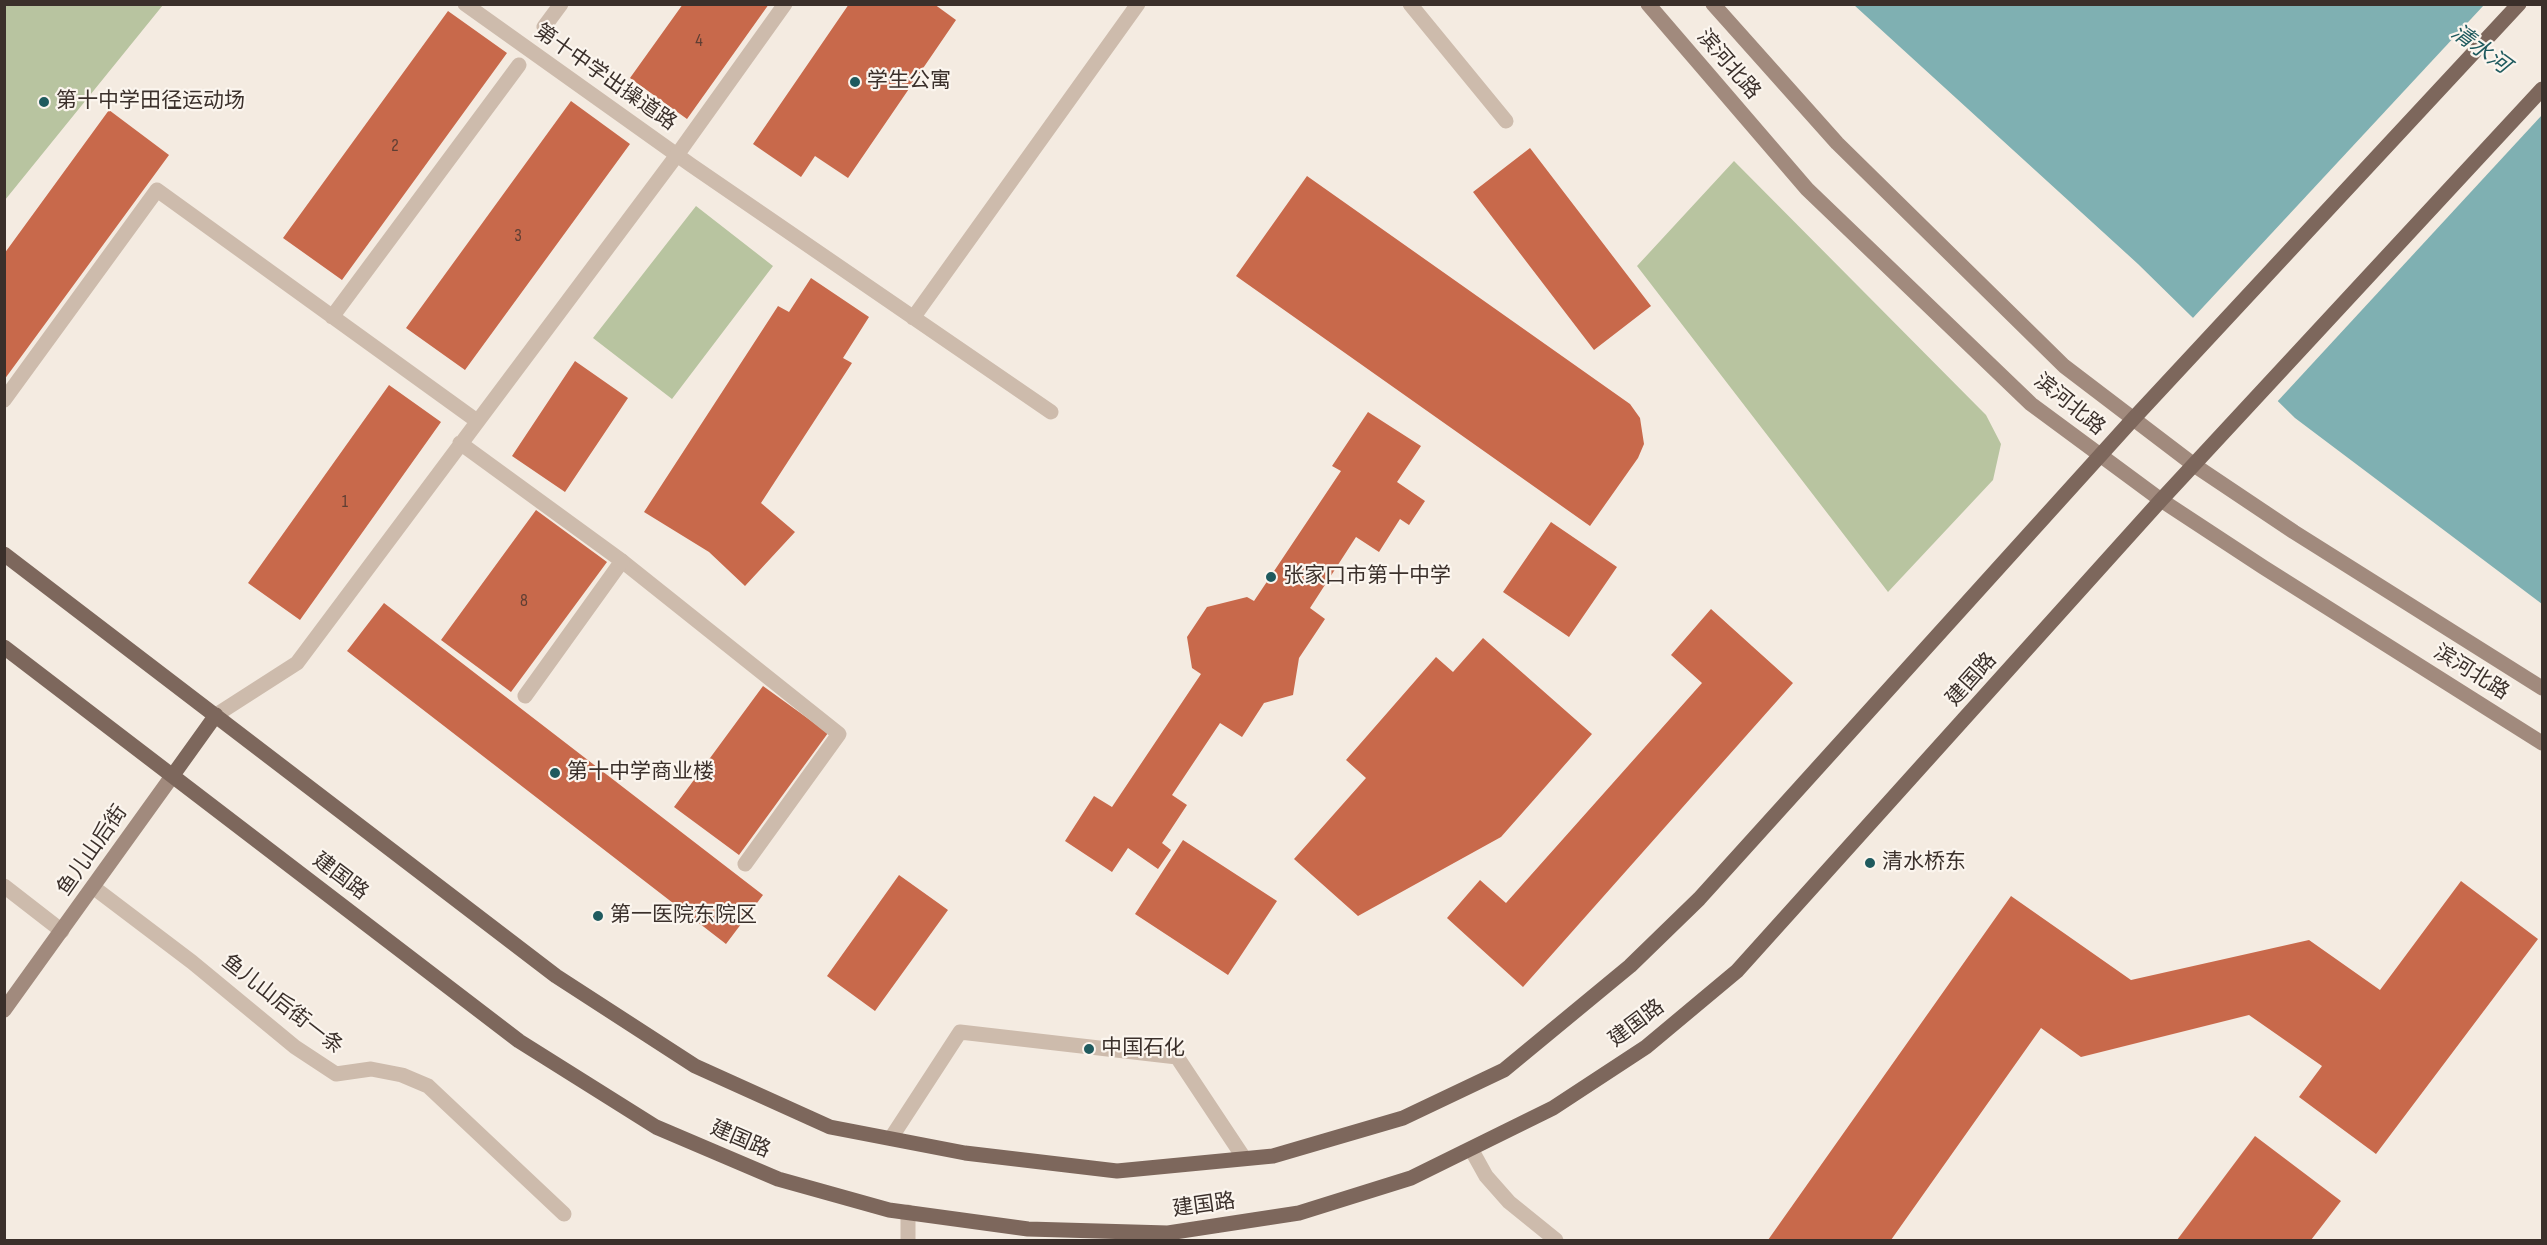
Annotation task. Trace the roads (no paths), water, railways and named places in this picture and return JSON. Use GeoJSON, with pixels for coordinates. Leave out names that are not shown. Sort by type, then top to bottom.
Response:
{"type":"FeatureCollection","features":[{"type":"Feature","properties":{"kind":"main road","name":"滨河北路"},"geometry":{"type":"LineString","coordinates":[[1648,4],[1807,189],[2031,404],[2161,500],[2542,743]]}},
{"type":"Feature","properties":{"kind":"main road","name":"滨河北路"},"geometry":{"type":"LineString","coordinates":[[1713,4],[1837,143],[2064,366],[2194,465],[2294,532],[2542,688]]}},
{"type":"Feature","properties":{"kind":"main road","name":"建国路"},"geometry":{"type":"LineString","coordinates":[[4,554],[556,976],[695,1066],[830,1127],[965,1153],[1117,1171],[1273,1156],[1403,1118],[1504,1070],[1630,966],[1699,899],[2099,456],[2519,4]]}},
{"type":"Feature","properties":{"kind":"main road","name":"建国路"},"geometry":{"type":"LineString","coordinates":[[4,647],[519,1041],[656,1127],[778,1179],[889,1210],[1028,1229],[1168,1233],[1299,1213],[1411,1179],[1553,1108],[1646,1047],[1737,971],[2161,500],[2542,89]]}},
{"type":"Feature","properties":{"kind":"main road","name":"鱼儿山后街"},"geometry":{"type":"LineString","coordinates":[[4,1010],[216,715]]}},
{"type":"Feature","properties":{"kind":"street","name":"第十中学出操道路"},"geometry":{"type":"LineString","coordinates":[[465,4],[691,165],[1051,412]]}},
{"type":"Feature","properties":{"kind":"street"},"geometry":{"type":"LineString","coordinates":[[544,27],[561,4]]}},
{"type":"Feature","properties":{"kind":"street"},"geometry":{"type":"LineString","coordinates":[[216,715],[297,663],[677,155],[785,4]]}},
{"type":"Feature","properties":{"kind":"street"},"geometry":{"type":"LineString","coordinates":[[913,318],[1138,4]]}},
{"type":"Feature","properties":{"kind":"street"},"geometry":{"type":"LineString","coordinates":[[1410,4],[1506,121]]}},
{"type":"Feature","properties":{"kind":"street"},"geometry":{"type":"LineString","coordinates":[[333,316],[519,65]]}},
{"type":"Feature","properties":{"kind":"street"},"geometry":{"type":"LineString","coordinates":[[4,400],[157,190],[477,421]]}},
{"type":"Feature","properties":{"kind":"street"},"geometry":{"type":"LineString","coordinates":[[460,443],[622,561],[839,734],[745,864]]}},
{"type":"Feature","properties":{"kind":"street"},"geometry":{"type":"LineString","coordinates":[[525,696],[622,561]]}},
{"type":"Feature","properties":{"kind":"street"},"geometry":{"type":"LineString","coordinates":[[4,886],[62,931]]}},
{"type":"Feature","properties":{"kind":"street","name":"鱼儿山后街一条"},"geometry":{"type":"LineString","coordinates":[[93,887],[192,962],[295,1047],[336,1074],[371,1069],[402,1075],[428,1086],[564,1214]]}},
{"type":"Feature","properties":{"kind":"street"},"geometry":{"type":"LineString","coordinates":[[891,1138],[960,1032],[1177,1057],[1244,1158]]}},
{"type":"Feature","properties":{"kind":"street"},"geometry":{"type":"LineString","coordinates":[[1471,1149],[1486,1176],[1556,1240]]}},
{"type":"Feature","properties":{"kind":"street"},"geometry":{"type":"LineString","coordinates":[[908,1240],[909,1212]]}},
{"type":"Feature","properties":{"kind":"water","name":"清水河"},"geometry":{"type":"Polygon","coordinates":[[[1854,5],[2542,5],[2542,604],[2295,418],[2138,264],[1854,5]]]}},
{"type":"Feature","properties":{"kind":"place","name":"学生公寓"},"geometry":{"type":"Point","coordinates":[855,82]}},
{"type":"Feature","properties":{"kind":"place","name":"第十中学田径运动场"},"geometry":{"type":"Point","coordinates":[44,102]}},
{"type":"Feature","properties":{"kind":"place","name":"张家口市第十中学"},"geometry":{"type":"Point","coordinates":[1271,577]}},
{"type":"Feature","properties":{"kind":"place","name":"第十中学商业楼"},"geometry":{"type":"Point","coordinates":[555,773]}},
{"type":"Feature","properties":{"kind":"place","name":"清水桥东"},"geometry":{"type":"Point","coordinates":[1870,863]}},
{"type":"Feature","properties":{"kind":"place","name":"第一医院东院区"},"geometry":{"type":"Point","coordinates":[598,916]}},
{"type":"Feature","properties":{"kind":"place","name":"中国石化"},"geometry":{"type":"Point","coordinates":[1089,1049]}}]}
